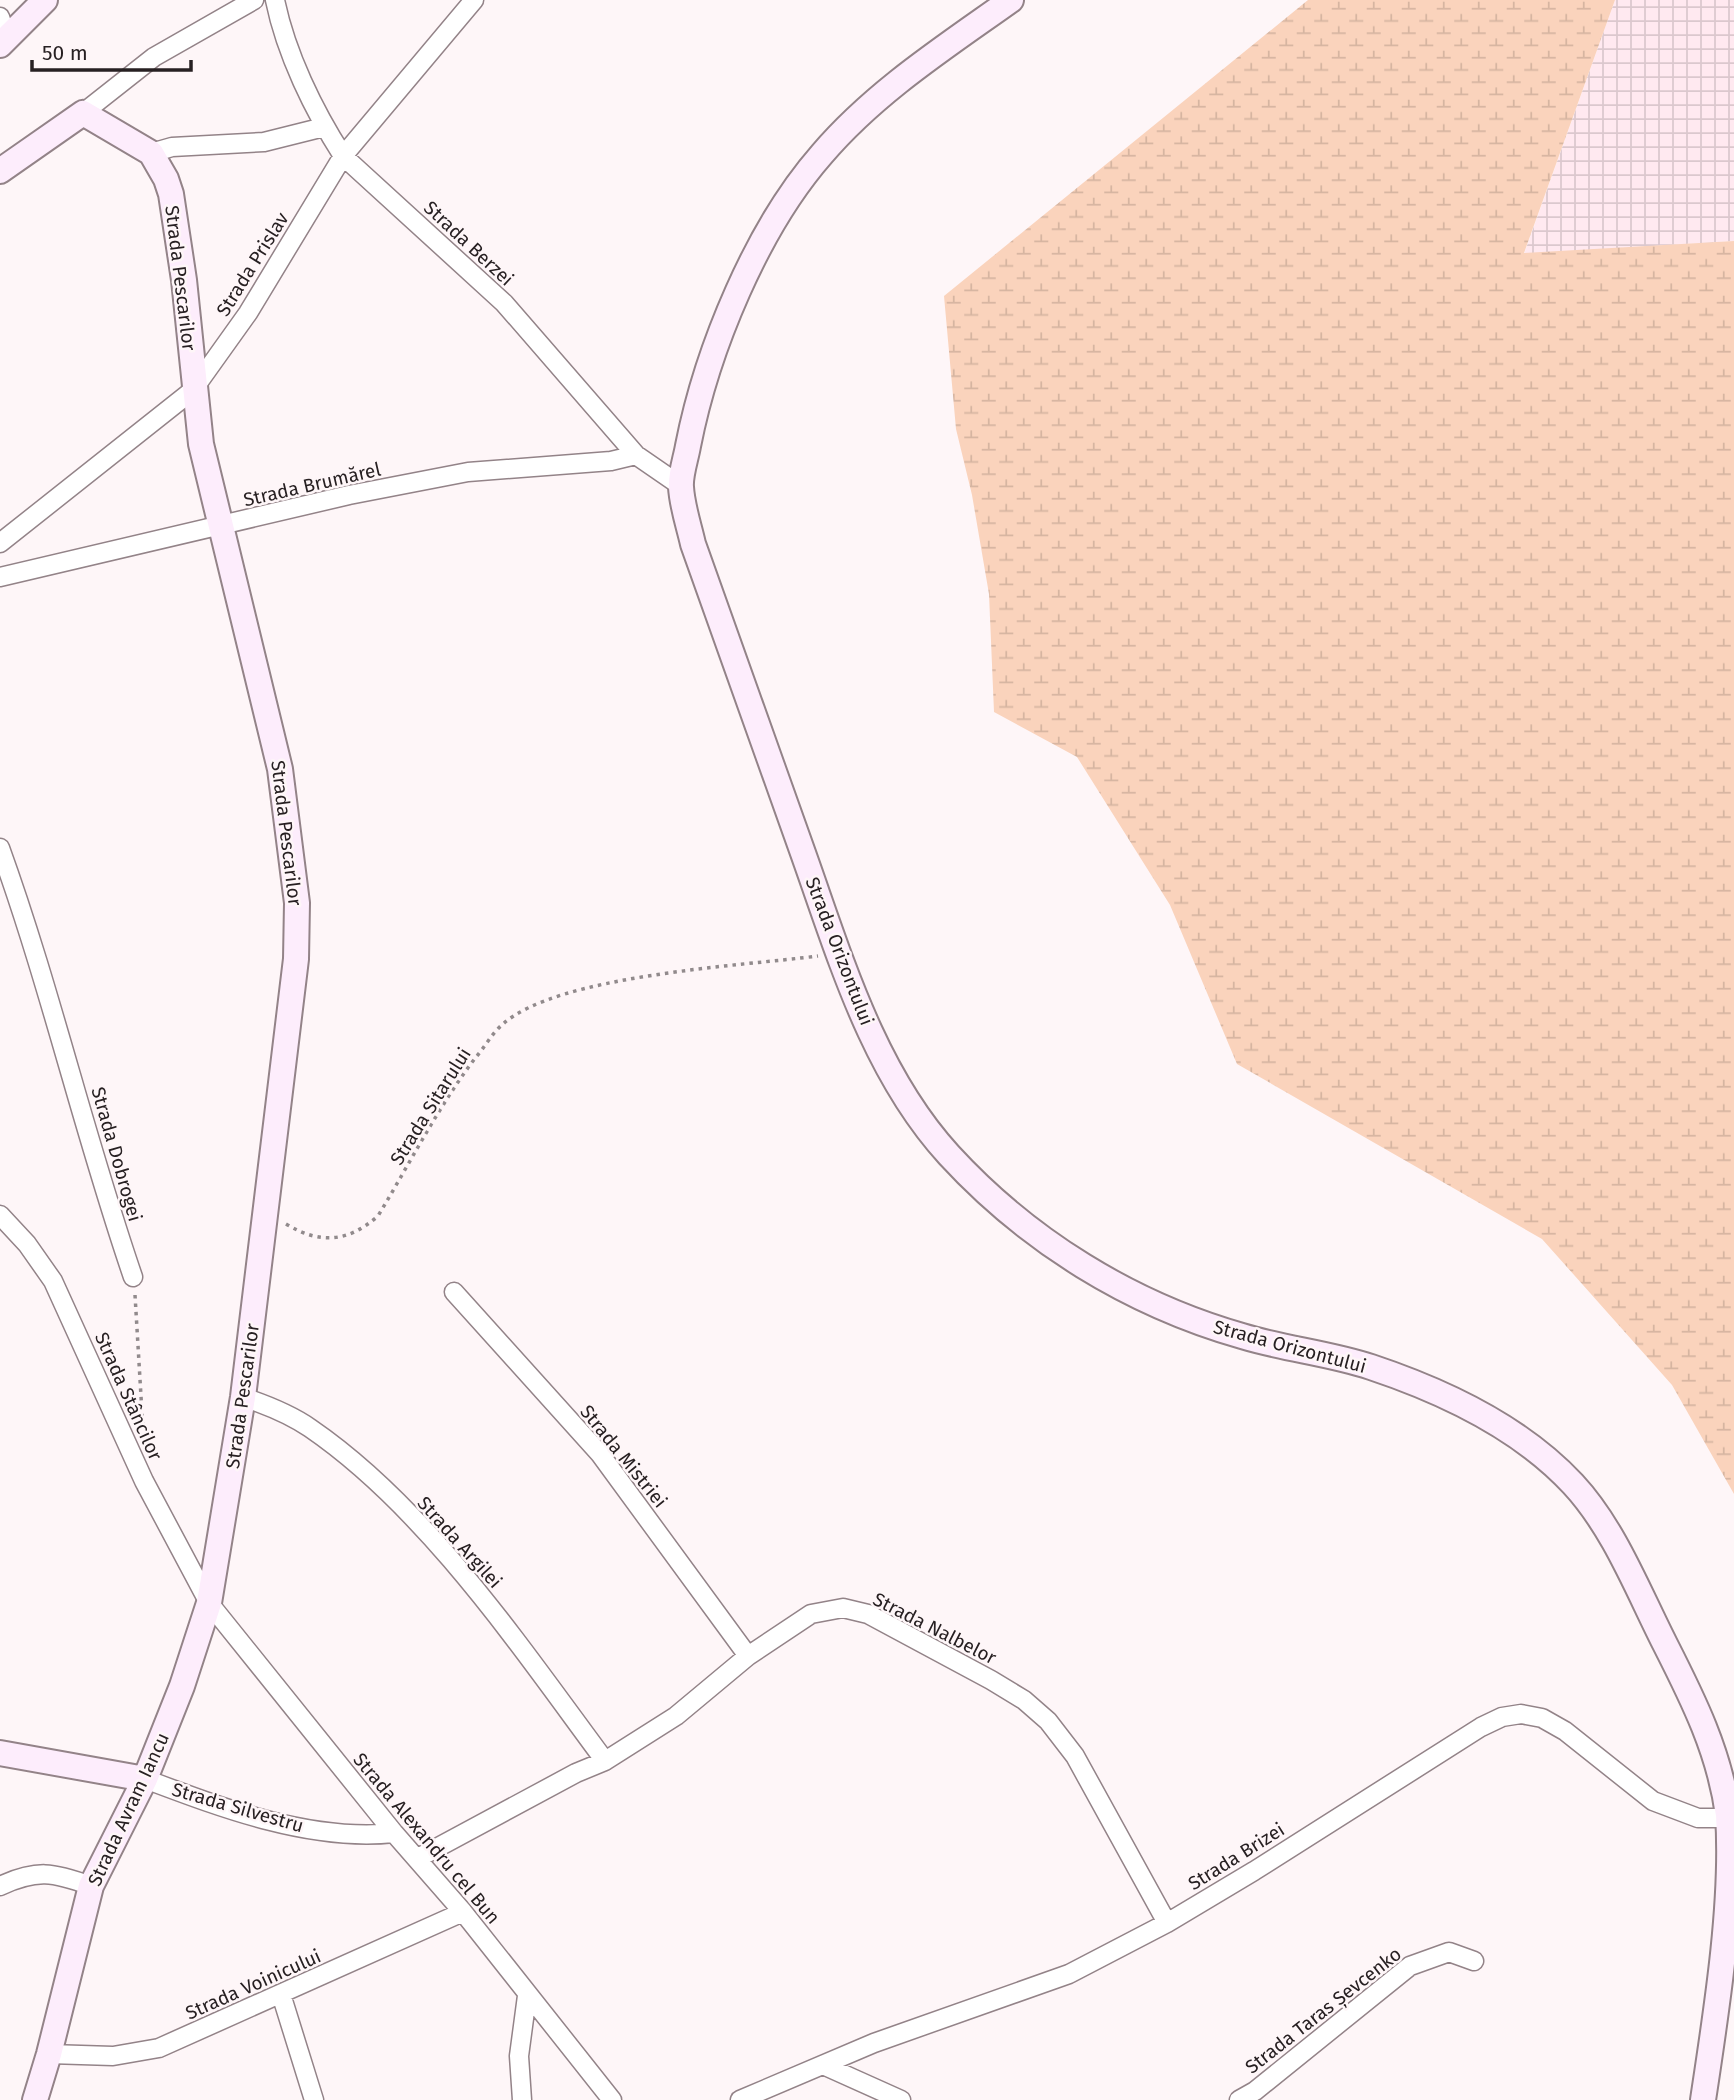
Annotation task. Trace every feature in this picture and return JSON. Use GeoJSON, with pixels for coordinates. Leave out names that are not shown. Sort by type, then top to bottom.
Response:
{"type":"FeatureCollection","features":[{"type":"Feature","properties":{"kind":"street"},"geometry":{"type":"LineString","coordinates":[[2,33],[45,0]]}},
{"type":"Feature","properties":{"kind":"street"},"geometry":{"type":"LineString","coordinates":[[0,171],[83,113],[154,57],[254,0]]}},
{"type":"Feature","properties":{"kind":"street","name":"Strada Berzei"},"geometry":{"type":"LineString","coordinates":[[275,0],[294,56],[324,127],[343,156],[504,303],[636,455],[681,486]]}},
{"type":"Feature","properties":{"kind":"street","name":"Strada Prislav"},"geometry":{"type":"LineString","coordinates":[[0,543],[193,390],[248,313],[343,156],[474,0]]}},
{"type":"Feature","properties":{"kind":"street","name":"Strada Orizontului"},"geometry":{"type":"LineString","coordinates":[[1011,0],[900,81],[860,115],[821,154],[760,246],[720,338],[692,426],[681,486],[694,544],[853,995],[915,1112],[950,1156],[1034,1233],[1099,1277],[1158,1306],[1241,1336],[1370,1367],[1467,1406],[1536,1451],[1574,1485],[1606,1530],[1690,1693],[1719,1760],[1728,1818],[1730,1903],[1703,2100]]}},
{"type":"Feature","properties":{"kind":"street"},"geometry":{"type":"LineString","coordinates":[[83,113],[151,153],[172,147],[264,142],[324,127]]}},
{"type":"Feature","properties":{"kind":"street","name":"Strada Pescarilor"},"geometry":{"type":"LineString","coordinates":[[151,153],[166,179],[174,213],[187,305],[193,390],[201,444],[280,769],[298,903],[296,959],[243,1397],[209,1603]]}},
{"type":"Feature","properties":{"kind":"street","name":"Strada Brumărel"},"geometry":{"type":"LineString","coordinates":[[0,577],[349,495],[468,472],[611,461],[636,455]]}},
{"type":"Feature","properties":{"kind":"street","name":"Strada Dobrogei"},"geometry":{"type":"LineString","coordinates":[[0,848],[63,1039],[100,1183],[133,1277]]}},
{"type":"Feature","properties":{"kind":"street","name":"Strada Stâncilor"},"geometry":{"type":"LineString","coordinates":[[0,1215],[27,1244],[53,1281],[144,1481],[209,1603]]}},
{"type":"Feature","properties":{"kind":"street","name":"Strada Mistriei"},"geometry":{"type":"LineString","coordinates":[[454,1292],[600,1454],[748,1656]]}},
{"type":"Feature","properties":{"kind":"street","name":"Strada Argilei"},"geometry":{"type":"LineString","coordinates":[[243,1397],[280,1410],[311,1428],[375,1481],[458,1568],[508,1629],[605,1761]]}},
{"type":"Feature","properties":{"kind":"street","name":"Strada Avram Iancu"},"geometry":{"type":"LineString","coordinates":[[35,2100],[91,1886],[145,1779],[183,1686],[209,1603]]}},
{"type":"Feature","properties":{"kind":"street","name":"Strada Alexandru cel Bun"},"geometry":{"type":"LineString","coordinates":[[209,1603],[394,1833],[463,1912],[612,2100]]}},
{"type":"Feature","properties":{"kind":"street","name":"Strada Nalbelor"},"geometry":{"type":"LineString","coordinates":[[418,1858],[576,1773],[605,1761],[676,1716],[748,1656],[811,1614],[843,1608],[868,1614],[901,1631],[1024,1700],[1048,1721],[1075,1756],[1167,1923]]}},
{"type":"Feature","properties":{"kind":"street","name":"Strada Brizei"},"geometry":{"type":"LineString","coordinates":[[740,2100],[874,2043],[1069,1974],[1167,1923],[1480,1727],[1502,1717],[1521,1714],[1542,1718],[1565,1731],[1653,1801],[1698,1818],[1728,1818]]}},
{"type":"Feature","properties":{"kind":"street","name":"Strada Silvestru"},"geometry":{"type":"LineString","coordinates":[[0,1753],[145,1779],[197,1799],[271,1820],[340,1834],[394,1833]]}},
{"type":"Feature","properties":{"kind":"street"},"geometry":{"type":"LineString","coordinates":[[0,1886],[28,1874],[48,1872],[91,1886]]}},
{"type":"Feature","properties":{"kind":"street","name":"Strada Voinicului"},"geometry":{"type":"LineString","coordinates":[[49,2054],[113,2056],[159,2048],[463,1912]]}},
{"type":"Feature","properties":{"kind":"street","name":"Strada Taras Șevcenko"},"geometry":{"type":"LineString","coordinates":[[1239,2100],[1257,2095],[1410,1966],[1449,1952],[1474,1961]]}},
{"type":"Feature","properties":{"kind":"street"},"geometry":{"type":"LineString","coordinates":[[282,1994],[314,2100]]}},
{"type":"Feature","properties":{"kind":"street"},"geometry":{"type":"LineString","coordinates":[[522,2100],[519,2056],[527,1996]]}},
{"type":"Feature","properties":{"kind":"street"},"geometry":{"type":"LineString","coordinates":[[823,2064],[901,2100]]}},
{"type":"Feature","properties":{"kind":"path","name":"Strada Sitarului"},"geometry":{"type":"LineString","coordinates":[[266,1212],[299,1232],[323,1238],[346,1238],[361,1231],[377,1216],[454,1087],[501,1025],[531,1004],[576,990],[635,979],[838,953]]}},
{"type":"Feature","properties":{"kind":"path"},"geometry":{"type":"LineString","coordinates":[[133,1277],[143,1441]]}},
{"type":"Feature","properties":{"kind":"shaded area"},"geometry":{"type":"Polygon","coordinates":[[[1615,0],[1734,0],[1734,241],[1524,254],[1615,0]]]}},
{"type":"Feature","properties":{"kind":"green space"},"geometry":{"type":"Polygon","coordinates":[[[1308,0],[1615,0],[1524,253],[1734,241],[1734,1494],[1672,1385],[1542,1239],[1237,1064],[1170,905],[1077,757],[994,712],[989,594],[972,495],[956,429],[944,296],[1308,0]]]}}]}
